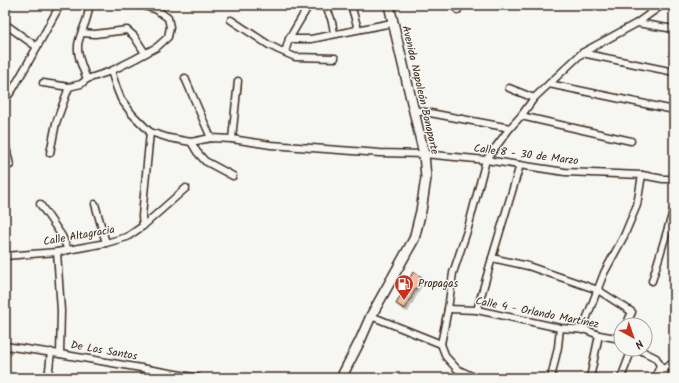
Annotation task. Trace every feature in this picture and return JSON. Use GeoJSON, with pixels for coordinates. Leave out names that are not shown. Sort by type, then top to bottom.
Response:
{"type":"FeatureCollection","features":[{"type":"Feature","properties":{"kind":"main road","name":"Avenida Napoleón Bonaparte"},"geometry":{"type":"LineString","coordinates":[[341,378],[371,316],[414,239],[421,211],[426,178],[424,154],[389,5]]}},
{"type":"Feature","properties":{"kind":"street"},"geometry":{"type":"LineString","coordinates":[[5,10],[8,5]]}},
{"type":"Feature","properties":{"kind":"street"},"geometry":{"type":"LineString","coordinates":[[5,100],[13,89],[60,5]]}},
{"type":"Feature","properties":{"kind":"street"},"geometry":{"type":"LineString","coordinates":[[87,79],[80,62],[78,46],[86,23],[89,5]]}},
{"type":"Feature","properties":{"kind":"street"},"geometry":{"type":"LineString","coordinates":[[43,83],[69,87],[81,84],[87,79],[111,71],[158,47],[168,37],[170,27],[168,18],[157,10],[141,5]]}},
{"type":"Feature","properties":{"kind":"street"},"geometry":{"type":"LineString","coordinates":[[285,52],[289,39],[309,5]]}},
{"type":"Feature","properties":{"kind":"street"},"geometry":{"type":"LineString","coordinates":[[324,5],[328,10],[334,34]]}},
{"type":"Feature","properties":{"kind":"street"},"geometry":{"type":"LineString","coordinates":[[351,5],[358,29]]}},
{"type":"Feature","properties":{"kind":"street"},"geometry":{"type":"LineString","coordinates":[[476,378],[457,370],[446,357],[441,344],[453,273],[468,228],[486,160],[534,98],[582,53],[636,23],[662,5]]}},
{"type":"Feature","properties":{"kind":"street"},"geometry":{"type":"LineString","coordinates":[[231,20],[269,45],[295,56],[335,58]]}},
{"type":"Feature","properties":{"kind":"street"},"geometry":{"type":"LineString","coordinates":[[289,39],[311,39],[392,23]]}},
{"type":"Feature","properties":{"kind":"street"},"geometry":{"type":"LineString","coordinates":[[636,23],[674,29]]}},
{"type":"Feature","properties":{"kind":"street"},"geometry":{"type":"LineString","coordinates":[[5,24],[37,47]]}},
{"type":"Feature","properties":{"kind":"street"},"geometry":{"type":"LineString","coordinates":[[82,33],[95,34],[127,30],[134,36],[146,53]]}},
{"type":"Feature","properties":{"kind":"street"},"geometry":{"type":"LineString","coordinates":[[582,53],[674,72]]}},
{"type":"Feature","properties":{"kind":"street"},"geometry":{"type":"LineString","coordinates":[[111,71],[121,99],[132,114],[150,132],[191,142],[205,161],[233,176]]}},
{"type":"Feature","properties":{"kind":"street"},"geometry":{"type":"LineString","coordinates":[[185,78],[210,138]]}},
{"type":"Feature","properties":{"kind":"street"},"geometry":{"type":"LineString","coordinates":[[232,139],[238,81]]}},
{"type":"Feature","properties":{"kind":"street"},"geometry":{"type":"LineString","coordinates":[[548,84],[674,110]]}},
{"type":"Feature","properties":{"kind":"street"},"geometry":{"type":"LineString","coordinates":[[50,153],[56,123],[69,87]]}},
{"type":"Feature","properties":{"kind":"street"},"geometry":{"type":"LineString","coordinates":[[508,88],[534,98]]}},
{"type":"Feature","properties":{"kind":"street"},"geometry":{"type":"LineString","coordinates":[[414,110],[510,128]]}},
{"type":"Feature","properties":{"kind":"street"},"geometry":{"type":"LineString","coordinates":[[521,116],[631,141]]}},
{"type":"Feature","properties":{"kind":"street"},"geometry":{"type":"LineString","coordinates":[[143,226],[142,216],[150,132]]}},
{"type":"Feature","properties":{"kind":"street","name":"Calle 8 - 30 de Marzo"},"geometry":{"type":"LineString","coordinates":[[191,142],[210,138],[232,139],[271,145],[380,153],[424,154],[486,160],[565,172],[642,175],[663,179],[674,179]]}},
{"type":"Feature","properties":{"kind":"street"},"geometry":{"type":"LineString","coordinates":[[5,143],[10,165]]}},
{"type":"Feature","properties":{"kind":"street"},"geometry":{"type":"LineString","coordinates":[[477,310],[520,165]]}},
{"type":"Feature","properties":{"kind":"street"},"geometry":{"type":"LineString","coordinates":[[582,330],[604,273],[624,236],[637,205],[642,175]]}},
{"type":"Feature","properties":{"kind":"street","name":"Calle Altagracia"},"geometry":{"type":"LineString","coordinates":[[5,256],[57,252],[106,243],[127,237],[143,226],[186,188]]}},
{"type":"Feature","properties":{"kind":"street"},"geometry":{"type":"LineString","coordinates":[[40,204],[62,236],[68,250]]}},
{"type":"Feature","properties":{"kind":"street"},"geometry":{"type":"LineString","coordinates":[[95,204],[106,243]]}},
{"type":"Feature","properties":{"kind":"street"},"geometry":{"type":"LineString","coordinates":[[652,281],[674,208]]}},
{"type":"Feature","properties":{"kind":"street"},"geometry":{"type":"LineString","coordinates":[[57,252],[60,311],[60,354]]}},
{"type":"Feature","properties":{"kind":"street"},"geometry":{"type":"LineString","coordinates":[[492,258],[528,266],[598,290],[632,312],[630,317]]}},
{"type":"Feature","properties":{"kind":"street","name":"Calle 4 - Orlando Martínez"},"geometry":{"type":"LineString","coordinates":[[448,309],[477,310],[560,328],[582,330],[613,337]]}},
{"type":"Feature","properties":{"kind":"street"},"geometry":{"type":"LineString","coordinates":[[371,316],[441,344]]}},
{"type":"Feature","properties":{"kind":"street"},"geometry":{"type":"LineString","coordinates":[[551,378],[558,347],[560,328]]}},
{"type":"Feature","properties":{"kind":"street"},"geometry":{"type":"LineString","coordinates":[[590,378],[599,335]]}},
{"type":"Feature","properties":{"kind":"street","name":"De Los Santos"},"geometry":{"type":"LineString","coordinates":[[5,346],[51,352],[199,378]]}},
{"type":"Feature","properties":{"kind":"street"},"geometry":{"type":"LineString","coordinates":[[48,378],[51,352]]}},
{"type":"Feature","properties":{"kind":"street"},"geometry":{"type":"LineString","coordinates":[[653,356],[656,358],[667,378]]}},
{"type":"Feature","properties":{"kind":"street"},"geometry":{"type":"LineString","coordinates":[[621,378],[629,357]]}},
{"type":"Feature","properties":{"kind":"street"},"geometry":{"type":"LineString","coordinates":[[655,378],[661,368],[674,362]]}},
{"type":"Feature","properties":{"kind":"building"},"geometry":{"type":"Polygon","coordinates":[[[413,272],[422,277],[405,309],[396,304],[413,272]]]}},
{"type":"Feature","properties":{"kind":"place","name":"Propagas"},"geometry":{"type":"Point","coordinates":[404,301]}}]}
